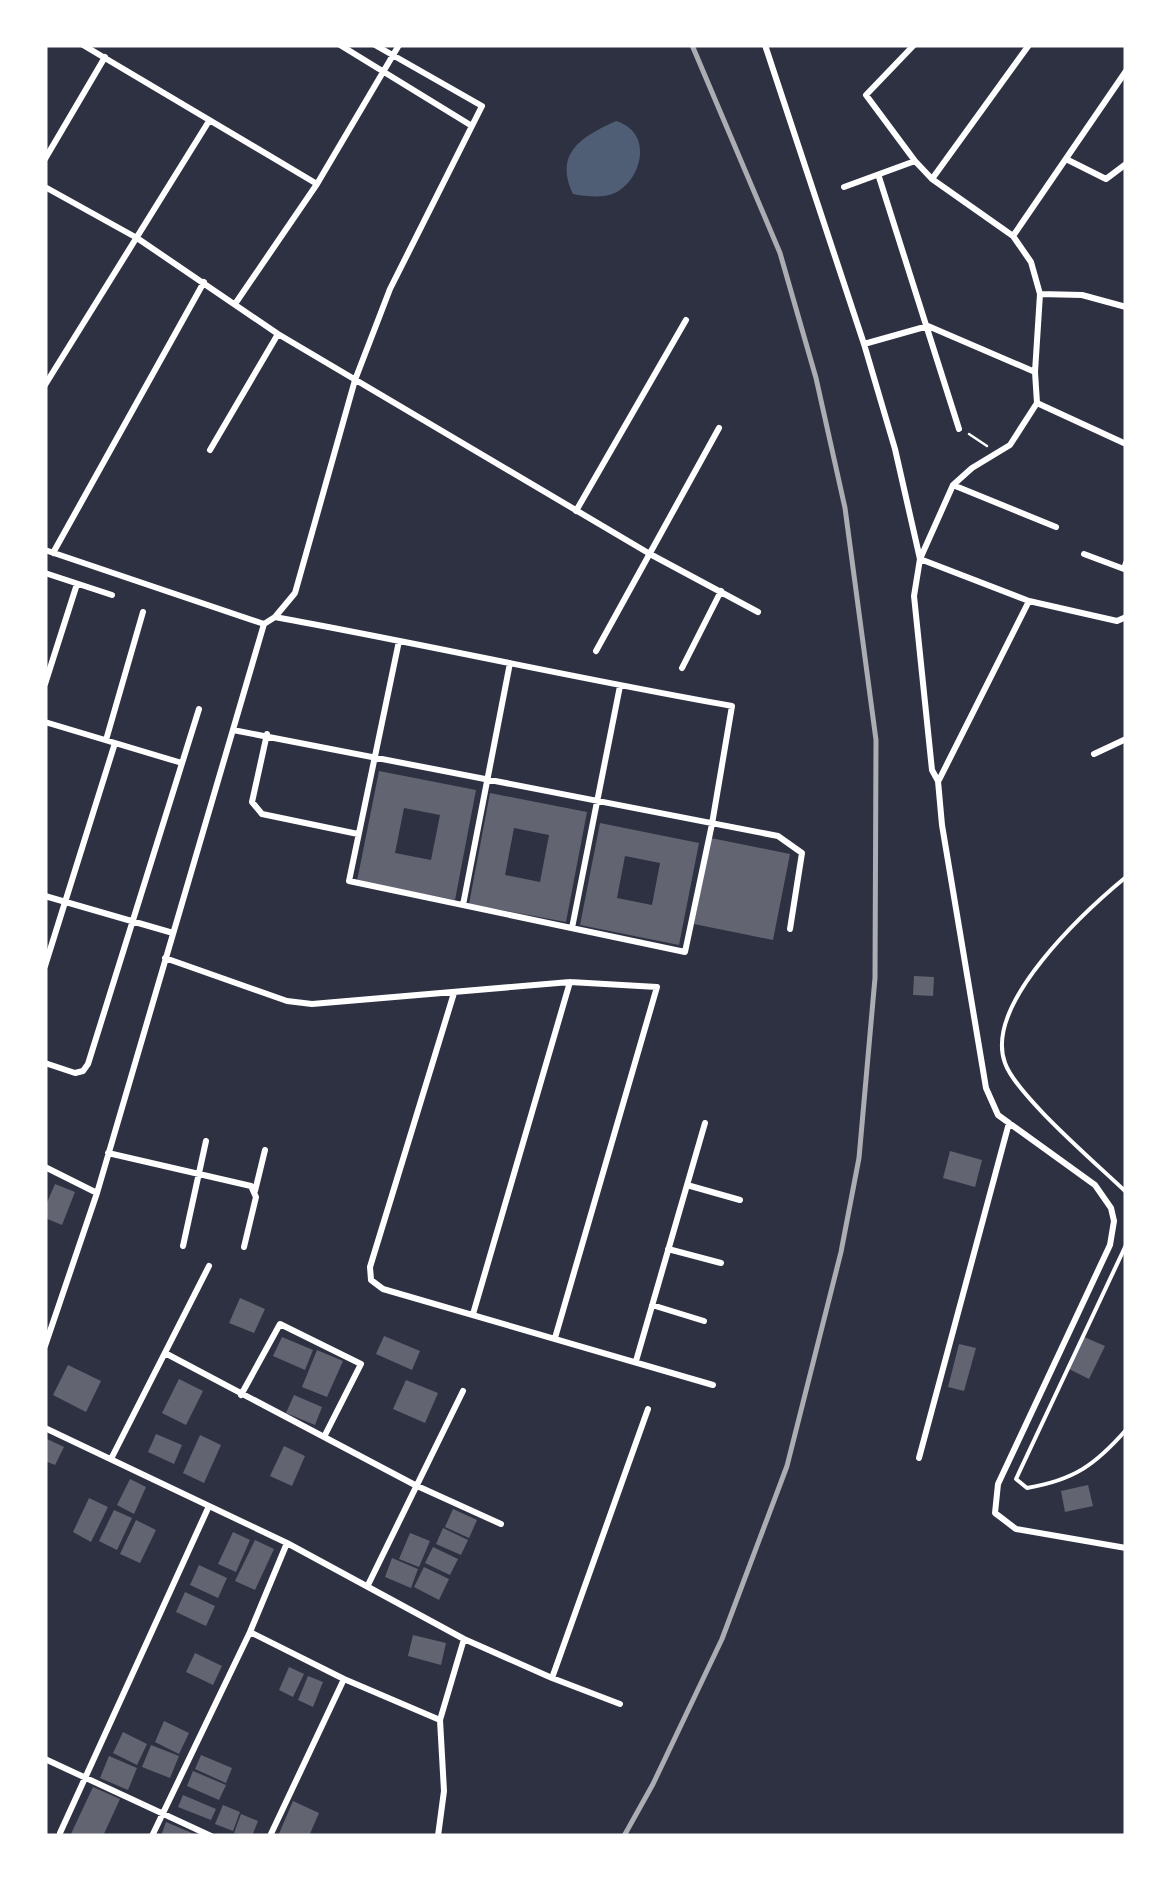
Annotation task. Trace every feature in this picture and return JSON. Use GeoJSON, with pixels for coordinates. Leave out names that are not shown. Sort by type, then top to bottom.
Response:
{"type":"FeatureCollection","features":[{"type":"Feature","properties":{"kind":"street"},"geometry":{"type":"LineString","coordinates":[[83,45],[317,184]]}},
{"type":"Feature","properties":{"kind":"street"},"geometry":{"type":"LineString","coordinates":[[340,45],[472,126]]}},
{"type":"Feature","properties":{"kind":"street"},"geometry":{"type":"LineString","coordinates":[[45,1346],[96,1193],[264,624],[275,618],[295,593],[355,380],[390,289],[482,106],[375,45]]}},
{"type":"Feature","properties":{"kind":"street"},"geometry":{"type":"LineString","coordinates":[[235,304],[317,184],[399,45]]}},
{"type":"Feature","properties":{"kind":"street"},"geometry":{"type":"LineString","coordinates":[[766,45],[864,344],[920,559]]}},
{"type":"Feature","properties":{"kind":"street"},"geometry":{"type":"LineString","coordinates":[[914,45],[866,95],[932,179],[1013,236],[1031,262],[1040,294],[1037,404],[1004,449],[972,468],[953,486],[920,559],[914,596],[932,770],[938,781],[980,1067],[998,1115],[1095,1185],[1114,1221],[1110,1245],[998,1484],[995,1513],[1016,1530],[1126,1548]]}},
{"type":"Feature","properties":{"kind":"street"},"geometry":{"type":"LineString","coordinates":[[932,179],[1030,45]]}},
{"type":"Feature","properties":{"kind":"street"},"geometry":{"type":"LineString","coordinates":[[45,159],[105,56]]}},
{"type":"Feature","properties":{"kind":"street"},"geometry":{"type":"LineString","coordinates":[[1013,236],[1126,72]]}},
{"type":"Feature","properties":{"kind":"street"},"geometry":{"type":"LineString","coordinates":[[45,385],[209,121]]}},
{"type":"Feature","properties":{"kind":"street"},"geometry":{"type":"LineString","coordinates":[[1066,159],[1106,179],[1126,164]]}},
{"type":"Feature","properties":{"kind":"street"},"geometry":{"type":"LineString","coordinates":[[844,188],[915,162]]}},
{"type":"Feature","properties":{"kind":"street"},"geometry":{"type":"LineString","coordinates":[[879,176],[959,429]]}},
{"type":"Feature","properties":{"kind":"street"},"geometry":{"type":"LineString","coordinates":[[46,188],[137,238],[278,334],[355,380],[650,554],[758,612]]}},
{"type":"Feature","properties":{"kind":"street"},"geometry":{"type":"LineString","coordinates":[[204,282],[49,551],[264,624]]}},
{"type":"Feature","properties":{"kind":"street"},"geometry":{"type":"LineString","coordinates":[[1040,294],[1082,295],[1126,306]]}},
{"type":"Feature","properties":{"kind":"street"},"geometry":{"type":"LineString","coordinates":[[576,511],[686,320]]}},
{"type":"Feature","properties":{"kind":"street"},"geometry":{"type":"LineString","coordinates":[[864,344],[928,326],[1035,372]]}},
{"type":"Feature","properties":{"kind":"street"},"geometry":{"type":"LineString","coordinates":[[210,450],[278,334]]}},
{"type":"Feature","properties":{"kind":"street"},"geometry":{"type":"LineString","coordinates":[[1037,404],[1126,444]]}},
{"type":"Feature","properties":{"kind":"street"},"geometry":{"type":"LineString","coordinates":[[596,651],[719,428]]}},
{"type":"Feature","properties":{"kind":"street"},"geometry":{"type":"LineString","coordinates":[[953,486],[1056,527]]}},
{"type":"Feature","properties":{"kind":"street"},"geometry":{"type":"LineString","coordinates":[[1084,554],[1125,567]]}},
{"type":"Feature","properties":{"kind":"street"},"geometry":{"type":"LineString","coordinates":[[920,559],[1029,601],[1117,621],[1126,617]]}},
{"type":"Feature","properties":{"kind":"street"},"geometry":{"type":"LineString","coordinates":[[45,573],[112,595]]}},
{"type":"Feature","properties":{"kind":"street"},"geometry":{"type":"LineString","coordinates":[[45,684],[77,584]]}},
{"type":"Feature","properties":{"kind":"street"},"geometry":{"type":"LineString","coordinates":[[682,668],[721,591]]}},
{"type":"Feature","properties":{"kind":"street"},"geometry":{"type":"LineString","coordinates":[[938,781],[1029,601]]}},
{"type":"Feature","properties":{"kind":"street"},"geometry":{"type":"LineString","coordinates":[[45,966],[66,902],[143,612]]}},
{"type":"Feature","properties":{"kind":"street"},"geometry":{"type":"LineString","coordinates":[[275,618],[399,641],[620,686],[732,706],[684,952],[349,881],[399,641]]}},
{"type":"Feature","properties":{"kind":"street"},"geometry":{"type":"LineString","coordinates":[[463,905],[510,663]]}},
{"type":"Feature","properties":{"kind":"street"},"geometry":{"type":"LineString","coordinates":[[572,928],[620,686]]}},
{"type":"Feature","properties":{"kind":"street"},"geometry":{"type":"LineString","coordinates":[[45,1063],[74,1073],[83,1071],[134,922],[199,709]]}},
{"type":"Feature","properties":{"kind":"street"},"geometry":{"type":"LineString","coordinates":[[46,724],[182,763]]}},
{"type":"Feature","properties":{"kind":"street"},"geometry":{"type":"LineString","coordinates":[[234,730],[778,836],[802,853],[790,929]]}},
{"type":"Feature","properties":{"kind":"street"},"geometry":{"type":"LineString","coordinates":[[268,734],[252,802],[262,814],[358,834]]}},
{"type":"Feature","properties":{"kind":"street"},"geometry":{"type":"LineString","coordinates":[[1094,754],[1126,739]]}},
{"type":"Feature","properties":{"kind":"street"},"geometry":{"type":"LineString","coordinates":[[45,896],[173,934]]}},
{"type":"Feature","properties":{"kind":"street"},"geometry":{"type":"LineString","coordinates":[[165,958],[287,1001],[337,1003],[570,982],[658,987],[555,1338]]}},
{"type":"Feature","properties":{"kind":"street"},"geometry":{"type":"LineString","coordinates":[[473,1314],[570,982]]}},
{"type":"Feature","properties":{"kind":"street"},"geometry":{"type":"LineString","coordinates":[[454,993],[370,1267],[371,1280],[383,1289],[713,1386]]}},
{"type":"Feature","properties":{"kind":"street"},"geometry":{"type":"LineString","coordinates":[[636,1361],[705,1123]]}},
{"type":"Feature","properties":{"kind":"street"},"geometry":{"type":"LineString","coordinates":[[919,1458],[1009,1123]]}},
{"type":"Feature","properties":{"kind":"street"},"geometry":{"type":"LineString","coordinates":[[183,1246],[206,1141]]}},
{"type":"Feature","properties":{"kind":"street"},"geometry":{"type":"LineString","coordinates":[[244,1247],[265,1150]]}},
{"type":"Feature","properties":{"kind":"street"},"geometry":{"type":"LineString","coordinates":[[108,1153],[251,1186],[255,1191]]}},
{"type":"Feature","properties":{"kind":"street"},"geometry":{"type":"LineString","coordinates":[[45,1167],[96,1193]]}},
{"type":"Feature","properties":{"kind":"street"},"geometry":{"type":"LineString","coordinates":[[687,1186],[740,1200]]}},
{"type":"Feature","properties":{"kind":"street"},"geometry":{"type":"LineString","coordinates":[[668,1248],[721,1263]]}},
{"type":"Feature","properties":{"kind":"street"},"geometry":{"type":"LineString","coordinates":[[111,1459],[208,1266]]}},
{"type":"Feature","properties":{"kind":"street"},"geometry":{"type":"LineString","coordinates":[[652,1306],[704,1321]]}},
{"type":"Feature","properties":{"kind":"street"},"geometry":{"type":"LineString","coordinates":[[241,1395],[280,1324],[361,1364],[324,1438]]}},
{"type":"Feature","properties":{"kind":"street"},"geometry":{"type":"LineString","coordinates":[[165,1353],[416,1486],[502,1524]]}},
{"type":"Feature","properties":{"kind":"street"},"geometry":{"type":"LineString","coordinates":[[368,1585],[463,1391]]}},
{"type":"Feature","properties":{"kind":"street"},"geometry":{"type":"LineString","coordinates":[[552,1678],[648,1409]]}},
{"type":"Feature","properties":{"kind":"street"},"geometry":{"type":"LineString","coordinates":[[45,1428],[287,1543],[464,1639],[620,1704]]}},
{"type":"Feature","properties":{"kind":"street"},"geometry":{"type":"LineString","coordinates":[[60,1833],[209,1506]]}},
{"type":"Feature","properties":{"kind":"street"},"geometry":{"type":"LineString","coordinates":[[152,1836],[250,1632],[287,1543]]}},
{"type":"Feature","properties":{"kind":"street"},"geometry":{"type":"LineString","coordinates":[[250,1632],[344,1679],[440,1720]]}},
{"type":"Feature","properties":{"kind":"street"},"geometry":{"type":"LineString","coordinates":[[438,1836],[444,1791],[440,1720],[464,1639]]}},
{"type":"Feature","properties":{"kind":"street"},"geometry":{"type":"LineString","coordinates":[[270,1836],[344,1679]]}},
{"type":"Feature","properties":{"kind":"street"},"geometry":{"type":"LineString","coordinates":[[45,1759],[211,1836]]}},
{"type":"Feature","properties":{"kind":"lane"},"geometry":{"type":"LineString","coordinates":[[1126,877],[1092,905],[1035,970],[1009,1014],[1002,1038],[1005,1063],[1030,1098],[1126,1192]]}},
{"type":"Feature","properties":{"kind":"lane"},"geometry":{"type":"LineString","coordinates":[[1126,1245],[1016,1480],[1027,1488],[1058,1483],[1092,1466],[1126,1430]]}},
{"type":"Feature","properties":{"kind":"path"},"geometry":{"type":"LineString","coordinates":[[959,429],[989,448],[1004,449]]}},
{"type":"Feature","properties":{"kind":"water"},"geometry":{"type":"Polygon","coordinates":[[[616,121],[637,138],[639,162],[634,174],[616,192],[600,196],[573,194],[567,168],[574,148],[616,121]]]}},
{"type":"Feature","properties":{"kind":"building"},"geometry":{"type":"Polygon","coordinates":[[[379,771],[476,790],[455,900],[357,881],[379,771]],[[404,808],[395,853],[431,860],[440,815],[404,808]]]}},
{"type":"Feature","properties":{"kind":"building"},"geometry":{"type":"Polygon","coordinates":[[[490,793],[587,812],[566,922],[469,904],[490,793]],[[514,828],[505,875],[540,882],[549,835],[514,828]]]}},
{"type":"Feature","properties":{"kind":"building"},"geometry":{"type":"Polygon","coordinates":[[[600,823],[699,843],[679,945],[580,925],[600,823]],[[625,856],[617,898],[652,905],[660,863],[625,856]]]}},
{"type":"Feature","properties":{"kind":"building"},"geometry":{"type":"Polygon","coordinates":[[[711,838],[790,854],[773,940],[694,924],[711,838]]]}},
{"type":"Feature","properties":{"kind":"building"},"geometry":{"type":"Polygon","coordinates":[[[914,976],[934,977],[933,996],[913,995],[914,976]]]}},
{"type":"Feature","properties":{"kind":"building"},"geometry":{"type":"Polygon","coordinates":[[[950,1151],[982,1160],[975,1187],[943,1178],[950,1151]]]}},
{"type":"Feature","properties":{"kind":"building"},"geometry":{"type":"Polygon","coordinates":[[[55,1184],[75,1192],[62,1225],[45,1218],[45,1207],[55,1184]]]}},
{"type":"Feature","properties":{"kind":"building"},"geometry":{"type":"Polygon","coordinates":[[[240,1298],[265,1309],[254,1333],[229,1323],[240,1298]]]}},
{"type":"Feature","properties":{"kind":"building"},"geometry":{"type":"Polygon","coordinates":[[[384,1336],[420,1351],[412,1370],[376,1354],[384,1336]]]}},
{"type":"Feature","properties":{"kind":"building"},"geometry":{"type":"Polygon","coordinates":[[[1082,1336],[1105,1346],[1089,1379],[1067,1368],[1082,1336]]]}},
{"type":"Feature","properties":{"kind":"building"},"geometry":{"type":"Polygon","coordinates":[[[282,1337],[313,1350],[305,1370],[273,1356],[282,1337]]]}},
{"type":"Feature","properties":{"kind":"building"},"geometry":{"type":"Polygon","coordinates":[[[959,1344],[976,1348],[964,1391],[948,1387],[959,1344]]]}},
{"type":"Feature","properties":{"kind":"building"},"geometry":{"type":"Polygon","coordinates":[[[317,1350],[343,1361],[327,1397],[302,1387],[317,1350]]]}},
{"type":"Feature","properties":{"kind":"building"},"geometry":{"type":"Polygon","coordinates":[[[68,1365],[101,1381],[86,1412],[53,1395],[68,1365]]]}},
{"type":"Feature","properties":{"kind":"building"},"geometry":{"type":"Polygon","coordinates":[[[179,1379],[203,1391],[186,1425],[162,1413],[179,1379]]]}},
{"type":"Feature","properties":{"kind":"building"},"geometry":{"type":"Polygon","coordinates":[[[406,1380],[438,1393],[425,1423],[393,1409],[406,1380]]]}},
{"type":"Feature","properties":{"kind":"building"},"geometry":{"type":"Polygon","coordinates":[[[294,1395],[322,1407],[315,1425],[286,1413],[294,1395]]]}},
{"type":"Feature","properties":{"kind":"building"},"geometry":{"type":"Polygon","coordinates":[[[156,1434],[182,1445],[174,1464],[148,1452],[156,1434]]]}},
{"type":"Feature","properties":{"kind":"building"},"geometry":{"type":"Polygon","coordinates":[[[200,1435],[221,1445],[204,1483],[183,1473],[200,1435]]]}},
{"type":"Feature","properties":{"kind":"building"},"geometry":{"type":"Polygon","coordinates":[[[45,1438],[64,1447],[55,1465],[45,1461],[45,1438]]]}},
{"type":"Feature","properties":{"kind":"building"},"geometry":{"type":"Polygon","coordinates":[[[284,1446],[305,1456],[292,1486],[270,1476],[284,1446]]]}},
{"type":"Feature","properties":{"kind":"building"},"geometry":{"type":"Polygon","coordinates":[[[130,1479],[146,1487],[134,1514],[117,1505],[130,1479]]]}},
{"type":"Feature","properties":{"kind":"building"},"geometry":{"type":"Polygon","coordinates":[[[1088,1485],[1093,1506],[1065,1512],[1061,1491],[1088,1485]]]}},
{"type":"Feature","properties":{"kind":"building"},"geometry":{"type":"Polygon","coordinates":[[[89,1498],[108,1507],[91,1542],[73,1532],[89,1498]]]}},
{"type":"Feature","properties":{"kind":"building"},"geometry":{"type":"Polygon","coordinates":[[[453,1509],[477,1520],[469,1538],[445,1527],[453,1509]]]}},
{"type":"Feature","properties":{"kind":"building"},"geometry":{"type":"Polygon","coordinates":[[[114,1510],[132,1518],[117,1550],[99,1541],[114,1510]]]}},
{"type":"Feature","properties":{"kind":"building"},"geometry":{"type":"Polygon","coordinates":[[[136,1520],[156,1530],[140,1563],[120,1554],[136,1520]]]}},
{"type":"Feature","properties":{"kind":"building"},"geometry":{"type":"Polygon","coordinates":[[[443,1528],[468,1540],[461,1555],[436,1544],[443,1528]]]}},
{"type":"Feature","properties":{"kind":"building"},"geometry":{"type":"Polygon","coordinates":[[[233,1532],[250,1540],[236,1572],[218,1564],[233,1532]]]}},
{"type":"Feature","properties":{"kind":"building"},"geometry":{"type":"Polygon","coordinates":[[[410,1533],[430,1541],[419,1567],[399,1559],[410,1533]]]}},
{"type":"Feature","properties":{"kind":"building"},"geometry":{"type":"Polygon","coordinates":[[[255,1540],[274,1549],[255,1590],[235,1581],[255,1540]]]}},
{"type":"Feature","properties":{"kind":"building"},"geometry":{"type":"Polygon","coordinates":[[[433,1547],[458,1559],[450,1575],[425,1563],[433,1547]]]}},
{"type":"Feature","properties":{"kind":"building"},"geometry":{"type":"Polygon","coordinates":[[[392,1558],[418,1569],[411,1588],[385,1577],[392,1558]]]}},
{"type":"Feature","properties":{"kind":"building"},"geometry":{"type":"Polygon","coordinates":[[[199,1565],[227,1578],[218,1598],[190,1585],[199,1565]]]}},
{"type":"Feature","properties":{"kind":"building"},"geometry":{"type":"Polygon","coordinates":[[[424,1567],[449,1579],[439,1600],[414,1587],[424,1567]]]}},
{"type":"Feature","properties":{"kind":"building"},"geometry":{"type":"Polygon","coordinates":[[[185,1592],[215,1606],[206,1626],[176,1612],[185,1592]]]}},
{"type":"Feature","properties":{"kind":"building"},"geometry":{"type":"Polygon","coordinates":[[[413,1635],[446,1643],[441,1665],[408,1656],[413,1635]]]}},
{"type":"Feature","properties":{"kind":"building"},"geometry":{"type":"Polygon","coordinates":[[[195,1653],[222,1666],[213,1685],[186,1672],[195,1653]]]}},
{"type":"Feature","properties":{"kind":"building"},"geometry":{"type":"Polygon","coordinates":[[[289,1667],[304,1674],[293,1697],[279,1690],[289,1667]]]}},
{"type":"Feature","properties":{"kind":"building"},"geometry":{"type":"Polygon","coordinates":[[[308,1676],[323,1682],[313,1707],[298,1700],[308,1676]]]}},
{"type":"Feature","properties":{"kind":"building"},"geometry":{"type":"Polygon","coordinates":[[[164,1721],[189,1733],[179,1754],[155,1742],[164,1721]]]}},
{"type":"Feature","properties":{"kind":"building"},"geometry":{"type":"Polygon","coordinates":[[[123,1732],[147,1744],[137,1765],[113,1753],[123,1732]]]}},
{"type":"Feature","properties":{"kind":"building"},"geometry":{"type":"Polygon","coordinates":[[[151,1745],[179,1756],[170,1778],[142,1767],[151,1745]]]}},
{"type":"Feature","properties":{"kind":"building"},"geometry":{"type":"Polygon","coordinates":[[[201,1755],[232,1768],[226,1783],[195,1769],[201,1755]]]}},
{"type":"Feature","properties":{"kind":"building"},"geometry":{"type":"Polygon","coordinates":[[[109,1756],[137,1768],[128,1790],[100,1778],[109,1756]]]}},
{"type":"Feature","properties":{"kind":"building"},"geometry":{"type":"Polygon","coordinates":[[[193,1771],[226,1785],[219,1800],[187,1786],[193,1771]]]}},
{"type":"Feature","properties":{"kind":"building"},"geometry":{"type":"Polygon","coordinates":[[[93,1787],[120,1799],[103,1836],[70,1836],[93,1787]]]}},
{"type":"Feature","properties":{"kind":"building"},"geometry":{"type":"Polygon","coordinates":[[[183,1795],[216,1809],[211,1820],[178,1807],[183,1795]]]}},
{"type":"Feature","properties":{"kind":"building"},"geometry":{"type":"Polygon","coordinates":[[[293,1801],[319,1813],[309,1836],[278,1836],[293,1801]]]}},
{"type":"Feature","properties":{"kind":"building"},"geometry":{"type":"Polygon","coordinates":[[[223,1805],[240,1812],[233,1831],[215,1824],[223,1805]]]}},
{"type":"Feature","properties":{"kind":"building"},"geometry":{"type":"Polygon","coordinates":[[[241,1814],[258,1821],[252,1836],[234,1833],[241,1814]]]}},
{"type":"Feature","properties":{"kind":"building"},"geometry":{"type":"Polygon","coordinates":[[[166,1822],[199,1836],[161,1836],[166,1822]]]}},
{"type":"Feature","properties":{"kind":"railway"},"geometry":{"type":"LineString","coordinates":[[624,1836],[722,1639],[787,1466],[841,1252],[859,1158],[875,978],[876,740],[845,508],[816,378],[780,253],[692,45]]}}]}
